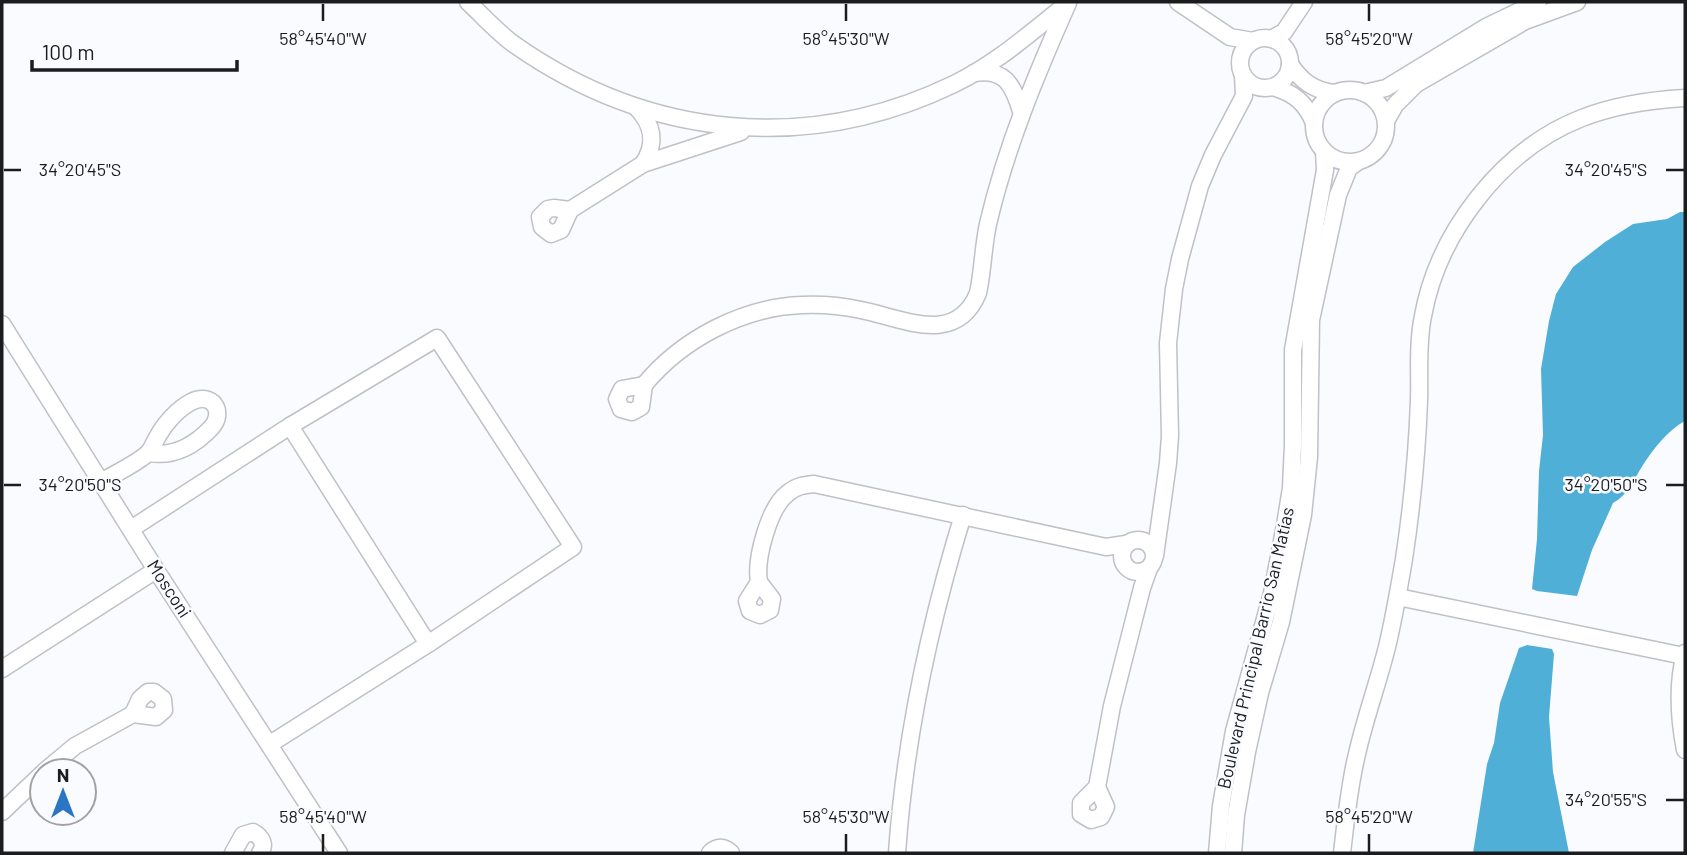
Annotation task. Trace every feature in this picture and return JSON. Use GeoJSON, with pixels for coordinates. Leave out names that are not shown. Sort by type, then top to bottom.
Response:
{"type":"FeatureCollection","features":[{"type":"Feature","properties":{"kind":"street"},"geometry":{"type":"LineString","coordinates":[[468,2],[513,43],[545,64],[602,93],[635,107],[711,125],[760,127],[820,125],[884,111],[954,84],[1008,50],[1069,2]]}},
{"type":"Feature","properties":{"kind":"street"},"geometry":{"type":"LineString","coordinates":[[644,385],[686,345],[758,311],[803,304],[858,309],[927,325],[954,322],[963,316],[978,293],[988,227],[1006,155],[1021,111],[1069,2]]}},
{"type":"Feature","properties":{"kind":"street"},"geometry":{"type":"LineString","coordinates":[[1178,2],[1230,37],[1253,41],[1279,39]]}},
{"type":"Feature","properties":{"kind":"street"},"geometry":{"type":"LineString","coordinates":[[1279,39],[1304,2]]}},
{"type":"Feature","properties":{"kind":"street"},"geometry":{"type":"LineString","coordinates":[[1364,93],[1386,88],[1494,23],[1538,2]]}},
{"type":"Feature","properties":{"kind":"street"},"geometry":{"type":"LineString","coordinates":[[1386,121],[1395,105],[1416,84],[1525,21],[1577,2]]}},
{"type":"Feature","properties":{"kind":"street"},"geometry":{"type":"LineString","coordinates":[[1230,37],[1247,81],[1294,96],[1303,103],[1314,123],[1318,143],[1324,151],[1340,161],[1359,161],[1377,150],[1386,131],[1386,121],[1382,109],[1374,99],[1354,90],[1334,93],[1320,91],[1308,85],[1290,64],[1279,39]]}},
{"type":"Feature","properties":{"kind":"street"},"geometry":{"type":"LineString","coordinates":[[1097,787],[1112,706],[1142,588],[1152,562],[1161,513],[1170,436],[1170,315],[1180,259],[1200,186],[1244,96],[1242,52],[1253,41]]}},
{"type":"Feature","properties":{"kind":"street"},"geometry":{"type":"LineString","coordinates":[[1244,96],[1285,78],[1290,64]]}},
{"type":"Feature","properties":{"kind":"street"},"geometry":{"type":"LineString","coordinates":[[974,73],[989,71],[1008,82],[1016,93],[1021,111]]}},
{"type":"Feature","properties":{"kind":"street"},"geometry":{"type":"LineString","coordinates":[[1314,123],[1317,111],[1334,93]]}},
{"type":"Feature","properties":{"kind":"street"},"geometry":{"type":"LineString","coordinates":[[1342,853],[1356,754],[1387,647],[1413,502],[1422,318],[1428,293],[1451,239],[1471,205],[1528,150],[1554,132],[1581,118],[1614,107],[1650,100],[1685,98]]}},
{"type":"Feature","properties":{"kind":"street"},"geometry":{"type":"LineString","coordinates":[[635,107],[645,116],[652,141],[650,152],[643,164]]}},
{"type":"Feature","properties":{"kind":"street"},"geometry":{"type":"LineString","coordinates":[[570,210],[643,164],[707,141],[760,127]]}},
{"type":"Feature","properties":{"kind":"street","name":"Boulevard Principal Barrio San Matías"},"geometry":{"type":"LineString","coordinates":[[1217,853],[1227,767],[1249,670],[1272,593],[1291,488],[1293,350],[1325,170],[1324,151]]}},
{"type":"Feature","properties":{"kind":"street","name":"Boulevard Principal Barrio San Matías"},"geometry":{"type":"LineString","coordinates":[[1233,853],[1236,815],[1247,751],[1281,622],[1303,515],[1309,457],[1311,320],[1338,195],[1349,168],[1359,161]]}},
{"type":"Feature","properties":{"kind":"street","name":"Mosconi"},"geometry":{"type":"LineString","coordinates":[[2,324],[156,570],[339,853]]}},
{"type":"Feature","properties":{"kind":"street"},"geometry":{"type":"LineString","coordinates":[[131,529],[290,426],[436,338],[573,547],[428,644],[270,744]]}},
{"type":"Feature","properties":{"kind":"street"},"geometry":{"type":"LineString","coordinates":[[290,426],[428,644]]}},
{"type":"Feature","properties":{"kind":"street"},"geometry":{"type":"LineString","coordinates":[[101,482],[149,453]]}},
{"type":"Feature","properties":{"kind":"street"},"geometry":{"type":"LineString","coordinates":[[759,582],[760,559],[769,522],[779,502],[799,486],[814,484],[1128,552],[1152,546],[1152,562]]}},
{"type":"Feature","properties":{"kind":"street"},"geometry":{"type":"LineString","coordinates":[[1128,552],[1161,513]]}},
{"type":"Feature","properties":{"kind":"street"},"geometry":{"type":"LineString","coordinates":[[897,853],[901,795],[918,690],[944,577],[963,516]]}},
{"type":"Feature","properties":{"kind":"street"},"geometry":{"type":"LineString","coordinates":[[1128,552],[1136,572],[1152,562]]}},
{"type":"Feature","properties":{"kind":"street"},"geometry":{"type":"LineString","coordinates":[[1128,552],[1142,588]]}},
{"type":"Feature","properties":{"kind":"street"},"geometry":{"type":"LineString","coordinates":[[2,668],[156,570]]}},
{"type":"Feature","properties":{"kind":"street"},"geometry":{"type":"LineString","coordinates":[[1398,597],[1685,654],[1680,720],[1685,750]]}},
{"type":"Feature","properties":{"kind":"street"},"geometry":{"type":"LineString","coordinates":[[62,757],[75,746],[133,714]]}},
{"type":"Feature","properties":{"kind":"street"},"geometry":{"type":"LineString","coordinates":[[2,811],[28,787]]}},
{"type":"Feature","properties":{"kind":"street"},"geometry":{"type":"LineString","coordinates":[[233,853],[243,835],[253,832],[262,839],[260,853]]}},
{"type":"Feature","properties":{"kind":"street"},"geometry":{"type":"LineString","coordinates":[[710,853],[725,848],[731,853]]}},
{"type":"Feature","properties":{"kind":"water"},"geometry":{"type":"Polygon","coordinates":[[[1685,212],[1685,421],[1661,440],[1627,491],[1613,503],[1592,550],[1577,596],[1537,591],[1532,589],[1543,435],[1541,369],[1556,294],[1573,267],[1605,242],[1633,224],[1667,219],[1685,212]]]}},
{"type":"Feature","properties":{"kind":"water"},"geometry":{"type":"Polygon","coordinates":[[[1527,645],[1552,649],[1554,654],[1549,717],[1553,772],[1569,853],[1473,853],[1500,703],[1519,648],[1527,645]]]}}]}
